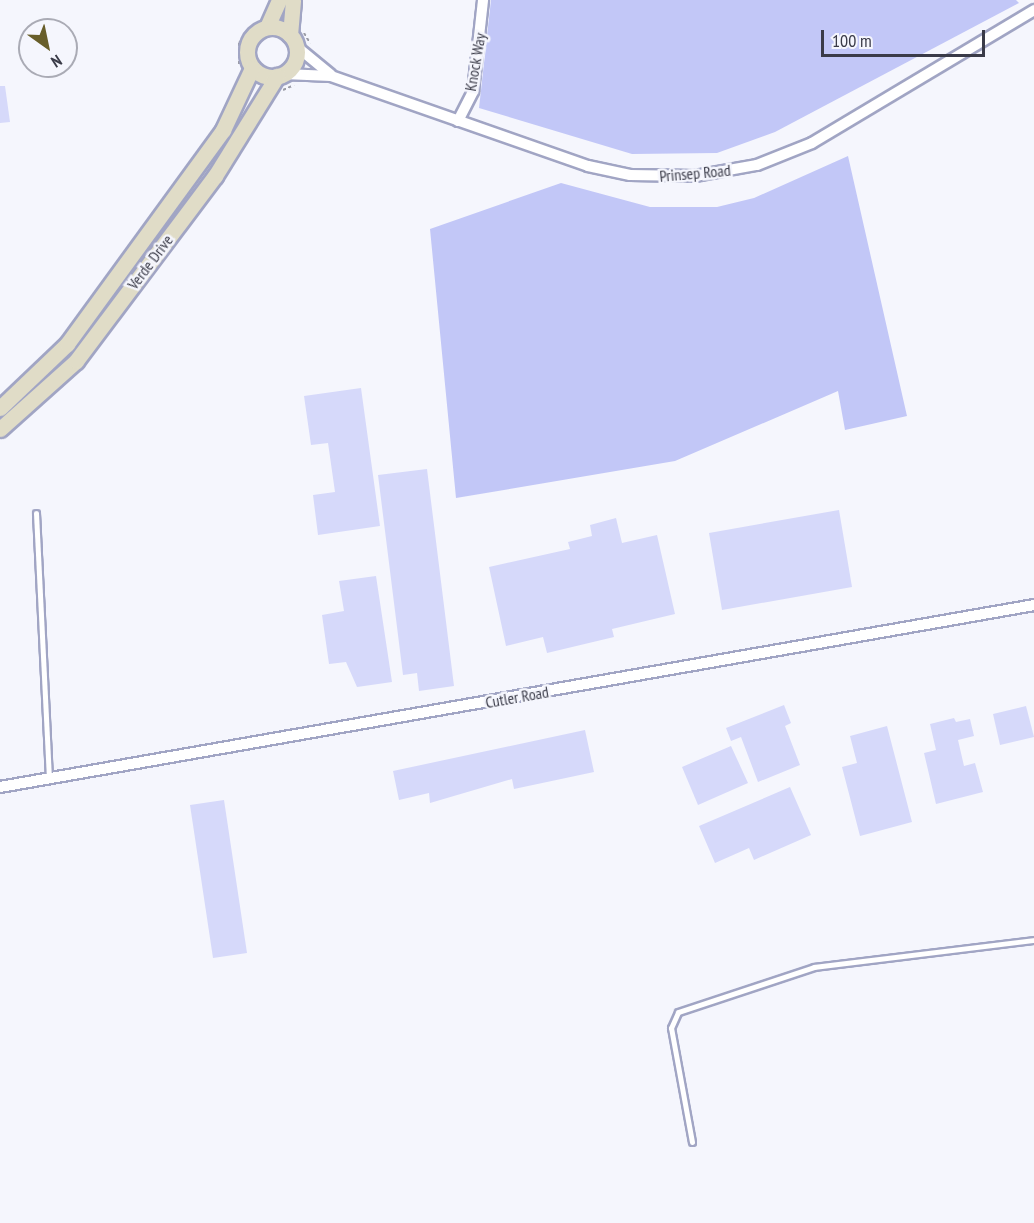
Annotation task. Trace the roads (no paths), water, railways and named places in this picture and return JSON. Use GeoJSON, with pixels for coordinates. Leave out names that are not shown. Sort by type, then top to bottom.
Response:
{"type":"FeatureCollection","features":[{"type":"Feature","properties":{"kind":"main road"},"geometry":{"type":"LineString","coordinates":[[279,0],[248,43],[246,69],[281,75],[293,65],[296,36],[292,0]]}},
{"type":"Feature","properties":{"kind":"main road"},"geometry":{"type":"LineString","coordinates":[[262,24],[296,36]]}},
{"type":"Feature","properties":{"kind":"main road","name":"Verde Drive"},"geometry":{"type":"LineString","coordinates":[[0,408],[67,344],[223,130],[246,69]]}},
{"type":"Feature","properties":{"kind":"main road","name":"Verde Drive"},"geometry":{"type":"LineString","coordinates":[[0,429],[76,361],[215,176],[281,75]]}},
{"type":"Feature","properties":{"kind":"street","name":"Knock Way"},"geometry":{"type":"LineString","coordinates":[[458,121],[473,92],[483,0]]}},
{"type":"Feature","properties":{"kind":"street","name":"Prinsep Road"},"geometry":{"type":"LineString","coordinates":[[281,75],[331,76],[609,171],[674,177],[737,170],[812,143],[1034,10]]}},
{"type":"Feature","properties":{"kind":"street","name":"Prinsep Road"},"geometry":{"type":"LineString","coordinates":[[296,36],[311,58],[331,76]]}},
{"type":"Feature","properties":{"kind":"street","name":"Cutler Road"},"geometry":{"type":"LineString","coordinates":[[0,787],[1034,605]]}},
{"type":"Feature","properties":{"kind":"lane"},"geometry":{"type":"LineString","coordinates":[[36,513],[49,779]]}},
{"type":"Feature","properties":{"kind":"lane"},"geometry":{"type":"LineString","coordinates":[[692,1142],[671,1028],[678,1012],[814,967],[1034,940]]}}]}
